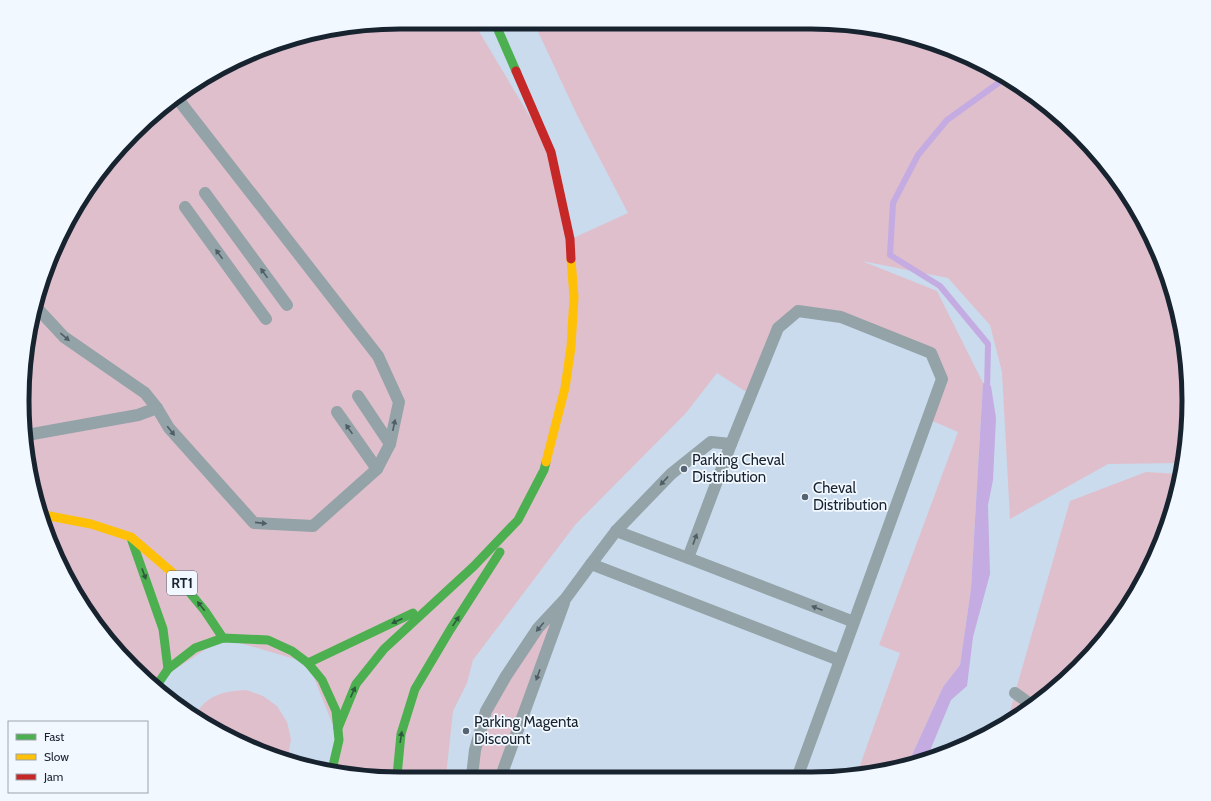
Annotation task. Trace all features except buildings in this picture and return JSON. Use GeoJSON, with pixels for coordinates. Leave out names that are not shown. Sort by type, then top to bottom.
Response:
{"type":"FeatureCollection","features":[{"type":"Feature","properties":{"kind":"main road"},"geometry":{"type":"LineString","coordinates":[[397,772],[401,734],[415,689],[450,630],[480,585],[518,520],[544,470],[563,395],[571,347],[574,297],[570,240],[551,152],[498,29]]}},
{"type":"Feature","properties":{"kind":"main road","name":"RT1"},"geometry":{"type":"LineString","coordinates":[[48,516],[91,524],[131,537],[174,574],[205,611],[223,638]]}},
{"type":"Feature","properties":{"kind":"main road"},"geometry":{"type":"LineString","coordinates":[[338,728],[356,684],[384,649],[474,566],[518,520]]}},
{"type":"Feature","properties":{"kind":"main road","name":"RT1"},"geometry":{"type":"LineString","coordinates":[[131,537],[163,628],[168,669]]}},
{"type":"Feature","properties":{"kind":"main road"},"geometry":{"type":"LineString","coordinates":[[308,663],[432,604]]}},
{"type":"Feature","properties":{"kind":"main road"},"geometry":{"type":"LineString","coordinates":[[159,682],[168,669],[195,648],[223,638],[268,640],[292,651],[308,663],[322,680],[336,711],[339,740],[335,766]]}},
{"type":"Feature","properties":{"kind":"lane"},"geometry":{"type":"LineString","coordinates":[[40,311],[64,337],[145,393],[157,408],[169,428],[254,523],[313,526],[377,469],[390,444],[399,402],[378,356],[180,102]]}},
{"type":"Feature","properties":{"kind":"lane"},"geometry":{"type":"LineString","coordinates":[[205,193],[287,305]]}},
{"type":"Feature","properties":{"kind":"lane"},"geometry":{"type":"LineString","coordinates":[[185,207],[266,319]]}},
{"type":"Feature","properties":{"kind":"lane"},"geometry":{"type":"LineString","coordinates":[[688,558],[731,444],[778,328],[798,311],[842,317],[931,353],[942,379],[799,772]]}},
{"type":"Feature","properties":{"kind":"lane"},"geometry":{"type":"LineString","coordinates":[[358,396],[390,444]]}},
{"type":"Feature","properties":{"kind":"lane"},"geometry":{"type":"LineString","coordinates":[[31,434],[138,415],[157,408]]}},
{"type":"Feature","properties":{"kind":"lane"},"geometry":{"type":"LineString","coordinates":[[337,412],[377,469]]}},
{"type":"Feature","properties":{"kind":"lane"},"geometry":{"type":"LineString","coordinates":[[472,772],[475,750],[486,711],[506,676],[538,628],[566,598],[616,531],[671,474],[711,442],[731,444]]}},
{"type":"Feature","properties":{"kind":"lane"},"geometry":{"type":"LineString","coordinates":[[616,531],[854,622]]}},
{"type":"Feature","properties":{"kind":"lane"},"geometry":{"type":"LineString","coordinates":[[590,564],[839,660]]}},
{"type":"Feature","properties":{"kind":"lane"},"geometry":{"type":"LineString","coordinates":[[502,772],[566,598]]}},
{"type":"Feature","properties":{"kind":"lane"},"geometry":{"type":"LineString","coordinates":[[1015,693],[1027,702]]}},
{"type":"Feature","properties":{"kind":"shaded area"},"geometry":{"type":"Polygon","coordinates":[[[400,29],[478,29],[551,152],[571,239],[628,213],[577,115],[537,29],[810,29],[859,32],[883,36],[930,49],[975,67],[1017,92],[1037,106],[1073,138],[1105,174],[1132,215],[1154,258],[1169,304],[1179,352],[1182,400],[1177,463],[1108,464],[1010,519],[1002,372],[990,325],[948,278],[862,261],[937,291],[983,383],[971,589],[960,665],[943,687],[911,758],[859,769],[900,653],[879,645],[958,432],[928,419],[942,379],[931,353],[841,317],[798,311],[778,328],[751,395],[717,373],[686,413],[575,525],[473,660],[467,683],[453,711],[446,772],[376,771],[333,766],[339,740],[308,663],[223,638],[157,681],[138,663],[106,627],[92,607],[67,565],[57,543],[42,497],[32,449],[29,400],[30,376],[36,328],[57,258],[79,215],[106,174],[138,138],[174,106],[215,79],[258,57],[304,42],[352,32],[400,29]]]}},
{"type":"Feature","properties":{"kind":"shaded area"},"geometry":{"type":"Polygon","coordinates":[[[983,383],[991,386],[996,418],[993,480],[988,505],[990,574],[973,637],[967,686],[951,700],[929,752],[911,758],[943,687],[960,665],[971,589],[983,383]]]}},
{"type":"Feature","properties":{"kind":"shaded area"},"geometry":{"type":"Polygon","coordinates":[[[1146,472],[1175,474],[1154,543],[1144,565],[1119,607],[1105,627],[1073,663],[1037,695],[1009,714],[1015,693],[1070,501],[1146,472]]]}},
{"type":"Feature","properties":{"kind":"shaded area"},"geometry":{"type":"Polygon","coordinates":[[[566,598],[502,772],[473,772],[486,711],[566,598]]]}},
{"type":"Feature","properties":{"kind":"shaded area"},"geometry":{"type":"Polygon","coordinates":[[[246,690],[263,696],[277,706],[287,722],[291,739],[288,754],[258,744],[236,734],[198,711],[205,703],[217,695],[246,690]]]}},
{"type":"Feature","properties":{"kind":"waterway"},"geometry":{"type":"LineString","coordinates":[[987,392],[988,344],[940,286],[890,255],[893,203],[918,155],[947,120],[1000,82]]}},
{"type":"Feature","properties":{"kind":"traffic: fast"},"geometry":{"type":"LineString","coordinates":[[498,29],[516,71]]}},
{"type":"Feature","properties":{"kind":"traffic: fast"},"geometry":{"type":"LineString","coordinates":[[338,728],[356,684],[384,649],[474,566],[518,520],[544,470],[546,462]]}},
{"type":"Feature","properties":{"kind":"traffic: fast"},"geometry":{"type":"LineString","coordinates":[[131,538],[163,629],[168,669]]}},
{"type":"Feature","properties":{"kind":"traffic: fast"},"geometry":{"type":"LineString","coordinates":[[397,772],[401,734],[415,689],[450,630],[500,552]]}},
{"type":"Feature","properties":{"kind":"traffic: fast"},"geometry":{"type":"LineString","coordinates":[[186,588],[205,611],[223,638]]}},
{"type":"Feature","properties":{"kind":"traffic: fast"},"geometry":{"type":"LineString","coordinates":[[308,663],[413,613]]}},
{"type":"Feature","properties":{"kind":"traffic: fast"},"geometry":{"type":"LineString","coordinates":[[159,682],[168,669],[195,648],[223,638],[268,640],[292,651],[308,663],[322,680],[336,711],[339,740],[333,766]]}},
{"type":"Feature","properties":{"kind":"traffic: slow"},"geometry":{"type":"LineString","coordinates":[[546,462],[565,388],[571,347],[574,297],[571,259]]}},
{"type":"Feature","properties":{"kind":"traffic: slow"},"geometry":{"type":"LineString","coordinates":[[48,516],[91,524],[131,537],[174,574],[186,588]]}},
{"type":"Feature","properties":{"kind":"traffic: jam"},"geometry":{"type":"LineString","coordinates":[[516,71],[551,152],[570,239],[571,259]]}},
{"type":"Feature","properties":{"kind":"place","name":"Parking Cheval Distribution"},"geometry":{"type":"Point","coordinates":[684,469]}},
{"type":"Feature","properties":{"kind":"place","name":"Cheval Distribution"},"geometry":{"type":"Point","coordinates":[805,497]}},
{"type":"Feature","properties":{"kind":"place","name":"Parking Magenta Discount"},"geometry":{"type":"Point","coordinates":[466,731]}}]}
